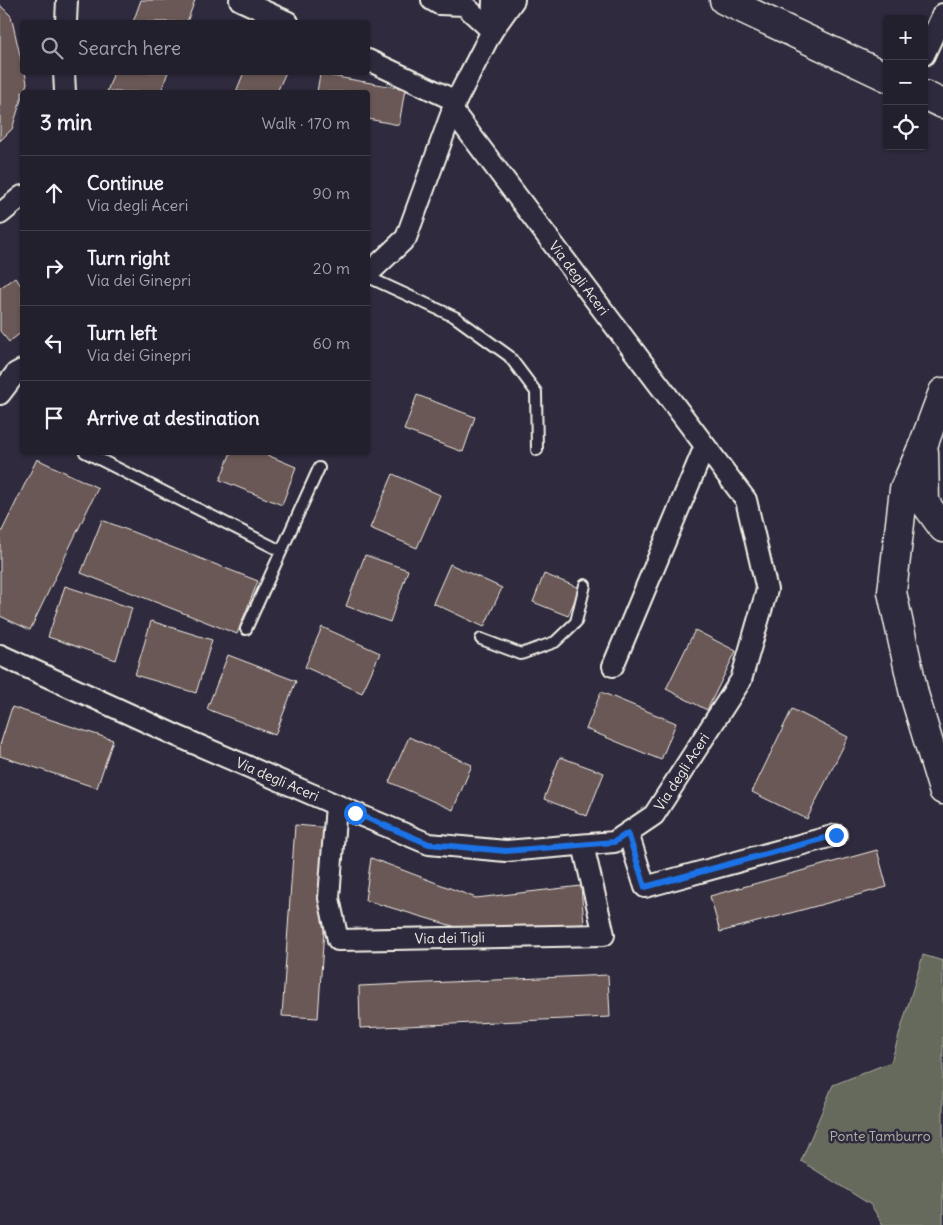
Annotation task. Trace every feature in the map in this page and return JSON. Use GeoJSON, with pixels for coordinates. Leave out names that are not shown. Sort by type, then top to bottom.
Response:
{"type":"FeatureCollection","features":[{"type":"Feature","properties":{"kind":"main road"},"geometry":{"type":"LineString","coordinates":[[724,0],[883,75]]}},
{"type":"Feature","properties":{"kind":"main road"},"geometry":{"type":"LineString","coordinates":[[928,97],[943,104]]}},
{"type":"Feature","properties":{"kind":"main road"},"geometry":{"type":"LineString","coordinates":[[943,392],[904,489],[892,592],[914,694],[943,790]]}},
{"type":"Feature","properties":{"kind":"main road"},"geometry":{"type":"LineString","coordinates":[[924,443],[925,504],[943,528]]}},
{"type":"Feature","properties":{"kind":"street"},"geometry":{"type":"LineString","coordinates":[[66,20],[67,0]]}},
{"type":"Feature","properties":{"kind":"street"},"geometry":{"type":"LineString","coordinates":[[240,0],[284,20]]}},
{"type":"Feature","properties":{"kind":"street"},"geometry":{"type":"LineString","coordinates":[[432,0],[439,4],[464,5],[492,31]]}},
{"type":"Feature","properties":{"kind":"street"},"geometry":{"type":"LineString","coordinates":[[492,31],[493,0]]}},
{"type":"Feature","properties":{"kind":"street"},"geometry":{"type":"LineString","coordinates":[[370,273],[406,238],[454,106],[492,31],[514,0]]}},
{"type":"Feature","properties":{"kind":"street"},"geometry":{"type":"LineString","coordinates":[[928,46],[943,14]]}},
{"type":"Feature","properties":{"kind":"street"},"geometry":{"type":"LineString","coordinates":[[370,61],[454,106]]}},
{"type":"Feature","properties":{"kind":"street"},"geometry":{"type":"LineString","coordinates":[[64,75],[65,90]]}},
{"type":"Feature","properties":{"kind":"street","name":"Via degli Aceri"},"geometry":{"type":"LineString","coordinates":[[0,655],[175,735],[429,844],[506,851],[614,842],[654,815],[741,680],[767,590],[746,500],[454,106]]}},
{"type":"Feature","properties":{"kind":"street"},"geometry":{"type":"LineString","coordinates":[[0,214],[20,198]]}},
{"type":"Feature","properties":{"kind":"street"},"geometry":{"type":"LineString","coordinates":[[0,394],[20,375]]}},
{"type":"Feature","properties":{"kind":"street"},"geometry":{"type":"LineString","coordinates":[[614,666],[705,446]]}},
{"type":"Feature","properties":{"kind":"street","name":"Via dei Tigli"},"geometry":{"type":"LineString","coordinates":[[336,805],[329,898],[338,940],[604,935],[584,845]]}},
{"type":"Feature","properties":{"kind":"street"},"geometry":{"type":"LineString","coordinates":[[628,833],[645,887],[836,835]]}},
{"type":"Feature","properties":{"kind":"lane"},"geometry":{"type":"LineString","coordinates":[[370,276],[455,317],[509,356],[536,392],[537,450]]}},
{"type":"Feature","properties":{"kind":"lane"},"geometry":{"type":"LineString","coordinates":[[91,455],[281,551]]}},
{"type":"Feature","properties":{"kind":"lane"},"geometry":{"type":"LineString","coordinates":[[246,629],[319,468]]}},
{"type":"Feature","properties":{"kind":"lane"},"geometry":{"type":"LineString","coordinates":[[481,639],[521,654],[555,642],[576,622],[585,585]]}},
{"type":"Feature","properties":{"kind":"green space","name":"Ponte Tamburro"},"geometry":{"type":"Polygon","coordinates":[[[923,955],[943,961],[943,1225],[883,1225],[871,1205],[801,1161],[833,1085],[891,1062],[923,955]]]}},
{"type":"Feature","properties":{"kind":"building"},"geometry":{"type":"Polygon","coordinates":[[[141,0],[195,0],[188,20],[134,20],[141,0]]]}},
{"type":"Feature","properties":{"kind":"building"},"geometry":{"type":"Polygon","coordinates":[[[0,5],[11,16],[20,55],[20,75],[26,75],[27,83],[25,90],[20,90],[20,103],[12,129],[0,141],[0,5]]]}},
{"type":"Feature","properties":{"kind":"building"},"geometry":{"type":"Polygon","coordinates":[[[113,75],[167,75],[162,90],[108,90],[113,75]]]}},
{"type":"Feature","properties":{"kind":"building"},"geometry":{"type":"Polygon","coordinates":[[[243,75],[285,75],[278,90],[237,90],[243,75]]]}},
{"type":"Feature","properties":{"kind":"building"},"geometry":{"type":"Polygon","coordinates":[[[320,75],[405,89],[399,125],[370,119],[370,90],[317,90],[320,75]]]}},
{"type":"Feature","properties":{"kind":"building"},"geometry":{"type":"Polygon","coordinates":[[[15,277],[20,284],[20,334],[9,342],[0,331],[0,288],[15,277]]]}},
{"type":"Feature","properties":{"kind":"building"},"geometry":{"type":"Polygon","coordinates":[[[417,395],[475,417],[463,452],[404,430],[417,395]]]}},
{"type":"Feature","properties":{"kind":"building"},"geometry":{"type":"Polygon","coordinates":[[[230,455],[267,455],[296,467],[282,505],[220,480],[230,455]]]}},
{"type":"Feature","properties":{"kind":"building"},"geometry":{"type":"Polygon","coordinates":[[[37,459],[98,488],[30,630],[0,616],[0,535],[37,459]]]}},
{"type":"Feature","properties":{"kind":"building"},"geometry":{"type":"Polygon","coordinates":[[[393,474],[440,495],[417,548],[370,528],[393,474]]]}},
{"type":"Feature","properties":{"kind":"building"},"geometry":{"type":"Polygon","coordinates":[[[102,520],[258,581],[237,634],[81,573],[102,520]]]}},
{"type":"Feature","properties":{"kind":"building"},"geometry":{"type":"Polygon","coordinates":[[[365,555],[408,570],[390,622],[346,606],[365,555]]]}},
{"type":"Feature","properties":{"kind":"building"},"geometry":{"type":"Polygon","coordinates":[[[450,564],[502,588],[484,627],[433,603],[450,564]]]}},
{"type":"Feature","properties":{"kind":"building"},"geometry":{"type":"Polygon","coordinates":[[[544,574],[580,588],[568,616],[533,602],[544,574]]]}},
{"type":"Feature","properties":{"kind":"building"},"geometry":{"type":"Polygon","coordinates":[[[65,586],[132,608],[116,660],[48,637],[65,586]]]}},
{"type":"Feature","properties":{"kind":"building"},"geometry":{"type":"Polygon","coordinates":[[[151,621],[212,640],[196,693],[135,675],[151,621]]]}},
{"type":"Feature","properties":{"kind":"building"},"geometry":{"type":"Polygon","coordinates":[[[322,627],[380,653],[362,693],[305,667],[322,627]]]}},
{"type":"Feature","properties":{"kind":"building"},"geometry":{"type":"Polygon","coordinates":[[[695,630],[736,651],[707,710],[666,689],[695,630]]]}},
{"type":"Feature","properties":{"kind":"building"},"geometry":{"type":"Polygon","coordinates":[[[228,655],[296,681],[275,735],[207,709],[228,655]]]}},
{"type":"Feature","properties":{"kind":"building"},"geometry":{"type":"Polygon","coordinates":[[[601,692],[676,723],[661,760],[586,729],[601,692]]]}},
{"type":"Feature","properties":{"kind":"building"},"geometry":{"type":"Polygon","coordinates":[[[12,707],[113,740],[97,788],[0,756],[0,745],[12,707]]]}},
{"type":"Feature","properties":{"kind":"building"},"geometry":{"type":"Polygon","coordinates":[[[792,709],[848,737],[807,819],[752,792],[792,709]]]}},
{"type":"Feature","properties":{"kind":"building"},"geometry":{"type":"Polygon","coordinates":[[[409,737],[472,765],[453,810],[389,782],[409,737]]]}},
{"type":"Feature","properties":{"kind":"building"},"geometry":{"type":"Polygon","coordinates":[[[560,757],[604,773],[587,816],[544,799],[560,757]]]}},
{"type":"Feature","properties":{"kind":"building"},"geometry":{"type":"Polygon","coordinates":[[[295,825],[331,828],[318,1018],[282,1016],[295,825]]]}},
{"type":"Feature","properties":{"kind":"building"},"geometry":{"type":"Polygon","coordinates":[[[877,850],[887,887],[720,932],[710,896],[877,850]]]}},
{"type":"Feature","properties":{"kind":"building"},"geometry":{"type":"Polygon","coordinates":[[[371,858],[476,898],[581,886],[584,924],[473,932],[365,900],[371,858]]]}},
{"type":"Feature","properties":{"kind":"building"},"geometry":{"type":"Polygon","coordinates":[[[608,975],[610,1017],[360,1028],[359,986],[608,975]]]}},
{"type":"Feature","properties":{"kind":"route"},"geometry":{"type":"LineString","coordinates":[[355,813],[429,844],[506,851],[614,842],[628,833],[645,887],[836,835]]}}]}
